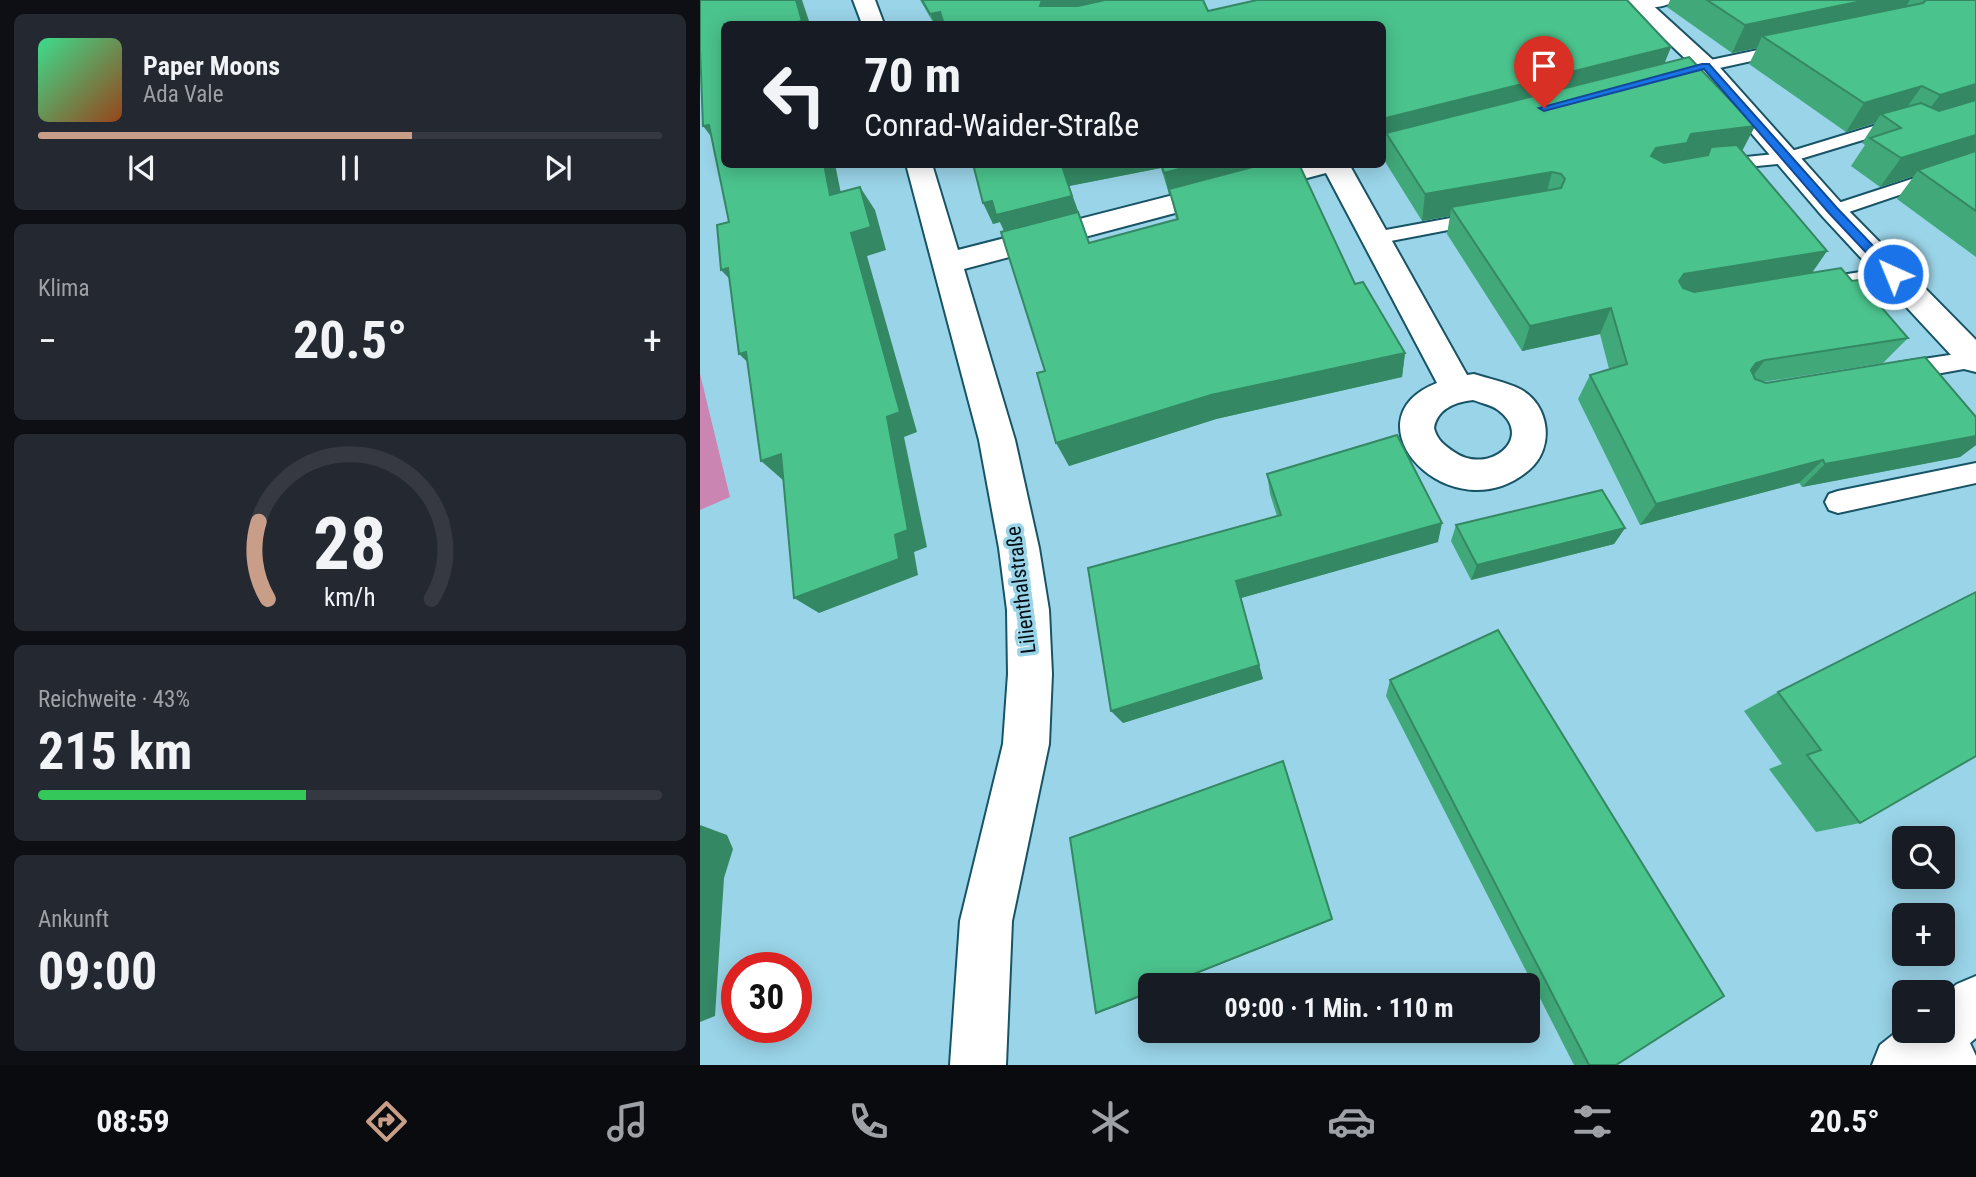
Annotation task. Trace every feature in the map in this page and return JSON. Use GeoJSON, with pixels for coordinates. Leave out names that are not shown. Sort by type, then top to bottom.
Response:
{"type":"FeatureCollection","features":[{"type":"Feature","properties":{"kind":"street"},"geometry":{"type":"LineString","coordinates":[[863,0],[872,21]]}},
{"type":"Feature","properties":{"kind":"street"},"geometry":{"type":"LineString","coordinates":[[1638,2],[1706,66],[1833,211],[1975,360]]}},
{"type":"Feature","properties":{"kind":"street"},"geometry":{"type":"LineString","coordinates":[[1679,73],[1706,66]]}},
{"type":"Feature","properties":{"kind":"street","name":"Lilienthalstraße"},"geometry":{"type":"LineString","coordinates":[[920,168],[997,440],[1019,548],[1028,610],[1030,674],[1026,744],[986,921],[978,1065]]}},
{"type":"Feature","properties":{"kind":"street"},"geometry":{"type":"LineString","coordinates":[[948,263],[1313,168]]}},
{"type":"Feature","properties":{"kind":"street"},"geometry":{"type":"LineString","coordinates":[[1337,168],[1457,388]]}},
{"type":"Feature","properties":{"kind":"street"},"geometry":{"type":"LineString","coordinates":[[1928,1056],[1976,1003]]}},
{"type":"Feature","properties":{"kind":"lane"},"geometry":{"type":"LineString","coordinates":[[1638,2],[1670,0]]}},
{"type":"Feature","properties":{"kind":"lane"},"geometry":{"type":"LineString","coordinates":[[1706,66],[1796,47]]}},
{"type":"Feature","properties":{"kind":"lane"},"geometry":{"type":"LineString","coordinates":[[1697,167],[1787,158],[1903,122],[1916,132]]}},
{"type":"Feature","properties":{"kind":"lane"},"geometry":{"type":"LineString","coordinates":[[1833,211],[1976,163]]}},
{"type":"Feature","properties":{"kind":"lane"},"geometry":{"type":"LineString","coordinates":[[1375,237],[1506,215]]}},
{"type":"Feature","properties":{"kind":"lane"},"geometry":{"type":"LineString","coordinates":[[1799,288],[1893,274]]}},
{"type":"Feature","properties":{"kind":"lane"},"geometry":{"type":"LineString","coordinates":[[1881,374],[1975,360]]}},
{"type":"Feature","properties":{"kind":"lane"},"geometry":{"type":"LineString","coordinates":[[1838,502],[1976,473]]}},
{"type":"Feature","properties":{"kind":"shaded area"},"geometry":{"type":"Polygon","coordinates":[[[700,374],[730,497],[700,510],[700,374]]]}},
{"type":"Feature","properties":{"kind":"building"},"geometry":{"type":"Polygon","coordinates":[[[700,0],[796,0],[802,21],[721,21],[721,168],[825,168],[830,195],[860,187],[871,227],[851,233],[900,412],[887,417],[908,530],[895,535],[899,559],[794,598],[781,454],[761,461],[746,352],[739,354],[728,268],[721,270],[717,225],[729,222],[709,125],[703,126],[700,0]]]}},
{"type":"Feature","properties":{"kind":"building"},"geometry":{"type":"Polygon","coordinates":[[[922,0],[1042,0],[1040,6],[1078,6],[1105,0],[1203,0],[1208,11],[1257,0],[1627,0],[1671,47],[1386,118],[1386,21],[943,21],[940,12],[930,14],[922,0]]]}},
{"type":"Feature","properties":{"kind":"building"},"geometry":{"type":"Polygon","coordinates":[[[1707,0],[1867,0],[1745,25],[1707,0]]]}},
{"type":"Feature","properties":{"kind":"building"},"geometry":{"type":"Polygon","coordinates":[[[1926,0],[1976,0],[1976,84],[1940,95],[1922,86],[1864,103],[1762,36],[1923,3],[1926,0]]]}},
{"type":"Feature","properties":{"kind":"building"},"geometry":{"type":"Polygon","coordinates":[[[1689,57],[1755,126],[1691,134],[1687,143],[1656,148],[1651,156],[1664,163],[1708,155],[1711,147],[1737,145],[1827,251],[1684,274],[1679,281],[1683,288],[1694,292],[1841,268],[1852,281],[1858,280],[1908,338],[1765,360],[1756,363],[1751,370],[1755,379],[1766,383],[1925,357],[1976,417],[1976,436],[1825,464],[1823,460],[1656,504],[1590,375],[1627,364],[1611,308],[1530,326],[1451,207],[1561,188],[1565,179],[1561,174],[1552,172],[1425,194],[1386,133],[1689,57]]]}},
{"type":"Feature","properties":{"kind":"building"},"geometry":{"type":"Polygon","coordinates":[[[1976,100],[1976,135],[1901,158],[1870,138],[1901,128],[1881,114],[1921,103],[1939,111],[1976,100]]]}},
{"type":"Feature","properties":{"kind":"building"},"geometry":{"type":"Polygon","coordinates":[[[1976,151],[1976,211],[1918,170],[1976,151]]]}},
{"type":"Feature","properties":{"kind":"building"},"geometry":{"type":"Polygon","coordinates":[[[974,168],[1063,168],[1072,196],[996,215],[992,201],[983,203],[974,168]]]}},
{"type":"Feature","properties":{"kind":"building"},"geometry":{"type":"Polygon","coordinates":[[[1162,168],[1183,168],[1164,173],[1162,168]]]}},
{"type":"Feature","properties":{"kind":"building"},"geometry":{"type":"Polygon","coordinates":[[[1249,168],[1301,168],[1355,284],[1363,282],[1405,353],[1211,395],[1056,443],[1037,373],[1045,371],[1001,232],[1078,212],[1089,243],[1178,219],[1169,189],[1249,168]]]}},
{"type":"Feature","properties":{"kind":"building"},"geometry":{"type":"Polygon","coordinates":[[[1397,435],[1442,523],[1236,581],[1259,665],[1111,711],[1088,568],[1281,515],[1267,474],[1397,435]]]}},
{"type":"Feature","properties":{"kind":"building"},"geometry":{"type":"Polygon","coordinates":[[[1602,490],[1625,528],[1477,565],[1456,525],[1602,490]]]}},
{"type":"Feature","properties":{"kind":"building"},"geometry":{"type":"Polygon","coordinates":[[[1976,592],[1976,756],[1860,823],[1807,755],[1821,750],[1778,692],[1976,592]]]}},
{"type":"Feature","properties":{"kind":"building"},"geometry":{"type":"Polygon","coordinates":[[[1498,630],[1724,996],[1616,1065],[1589,1065],[1390,680],[1498,630]]]}},
{"type":"Feature","properties":{"kind":"building"},"geometry":{"type":"Polygon","coordinates":[[[1283,761],[1332,919],[1196,973],[1138,973],[1138,997],[1096,1013],[1070,838],[1283,761]]]}},
{"type":"Feature","properties":{"kind":"route"},"geometry":{"type":"LineString","coordinates":[[1544,108],[1706,66],[1833,211],[1893,274]]}}]}
